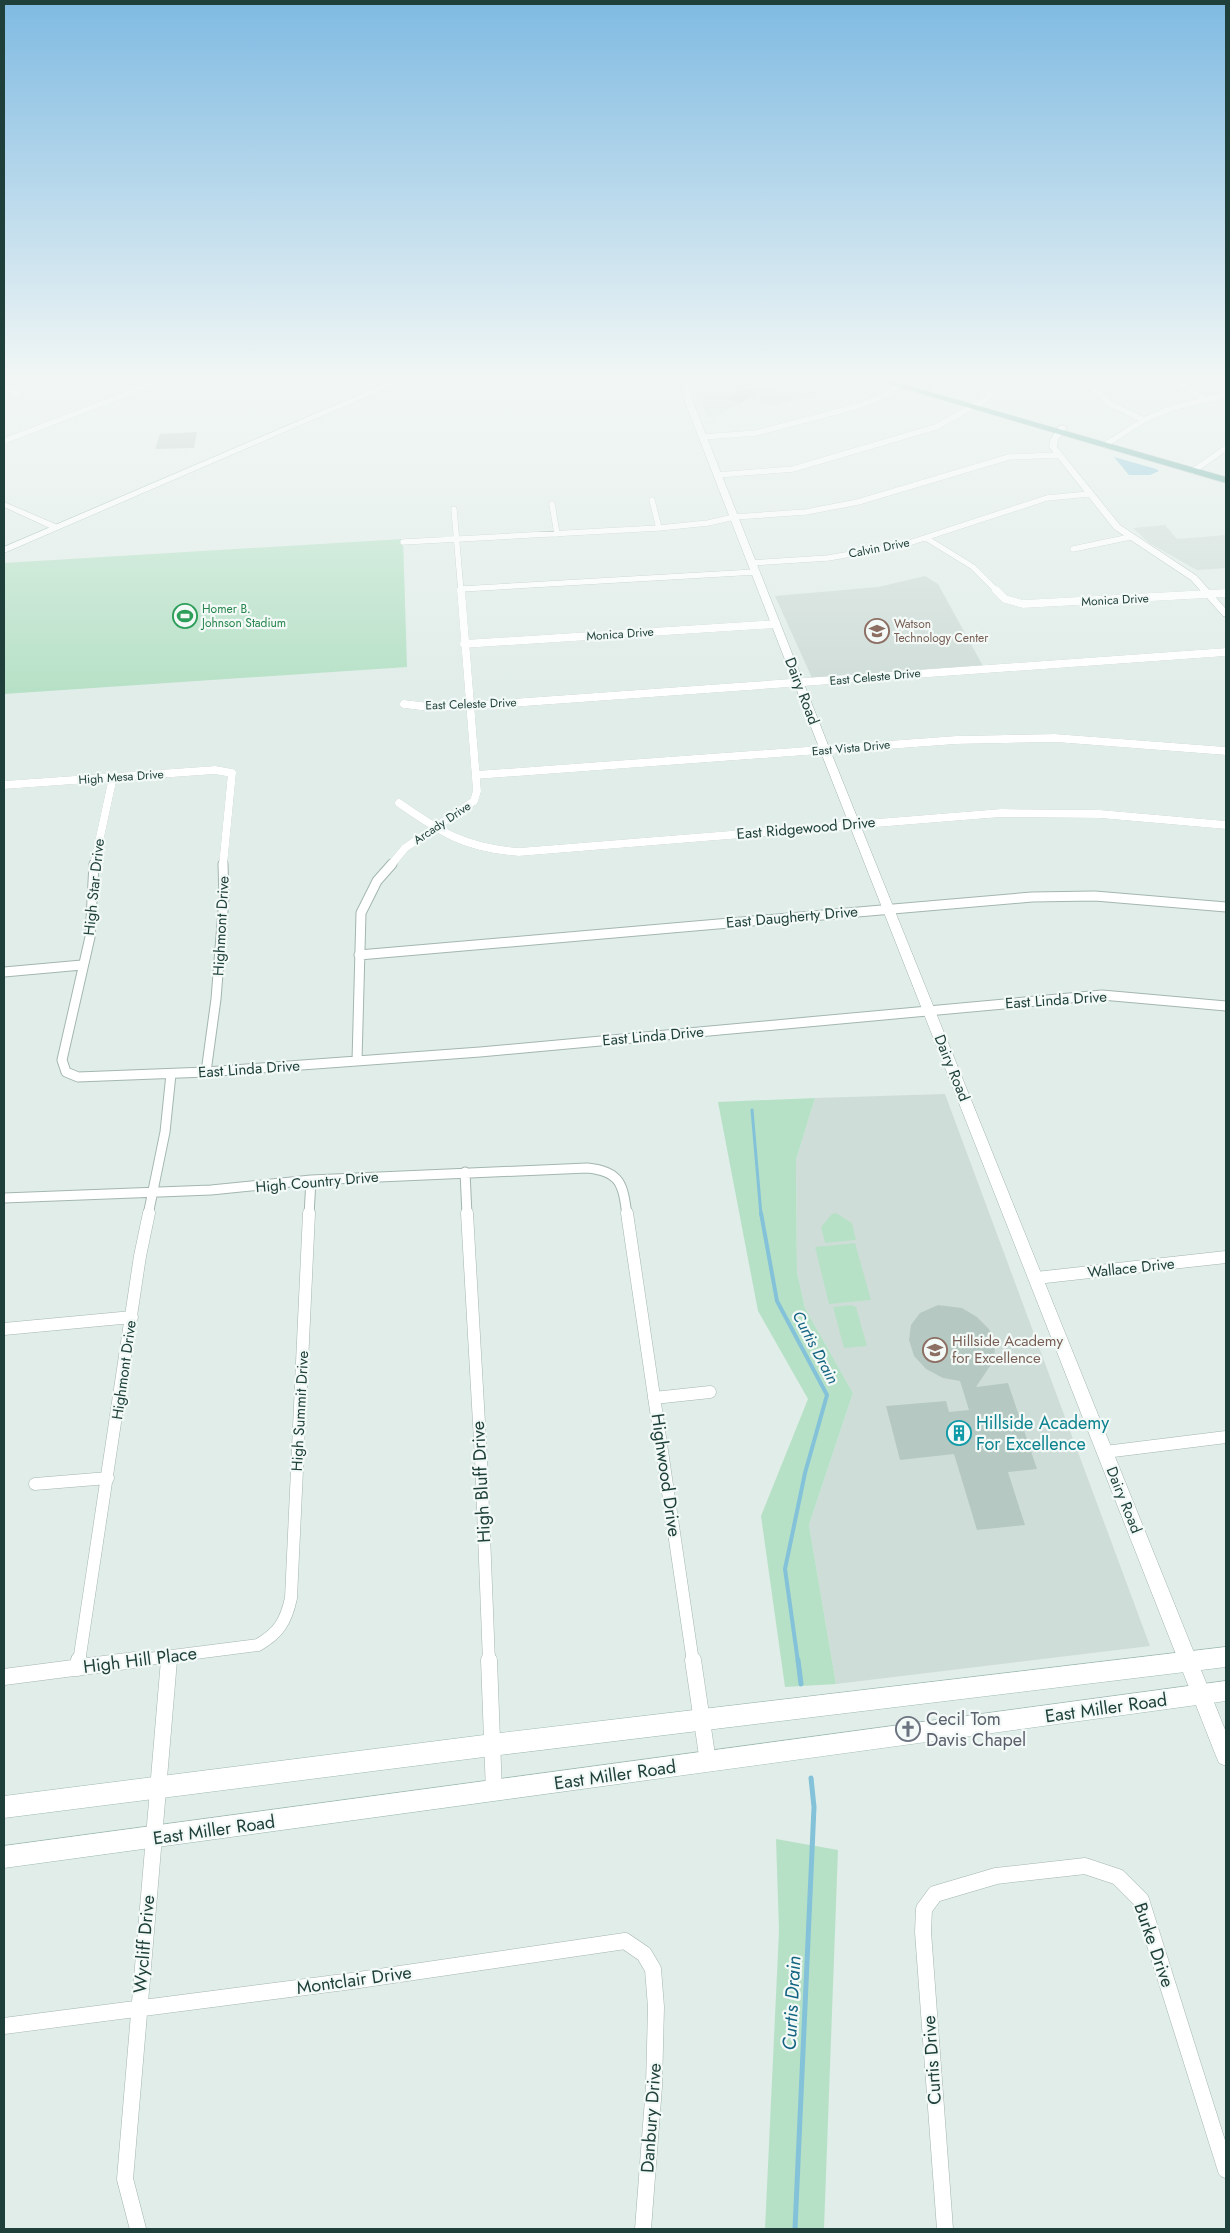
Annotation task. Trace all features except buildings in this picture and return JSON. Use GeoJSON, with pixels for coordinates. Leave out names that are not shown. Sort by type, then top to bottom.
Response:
{"type":"FeatureCollection","features":[{"type":"Feature","properties":{"kind":"main road"},"geometry":{"type":"LineString","coordinates":[[4,542],[157,481]]}},
{"type":"Feature","properties":{"kind":"main road"},"geometry":{"type":"LineString","coordinates":[[4,550],[159,481]]}},
{"type":"Feature","properties":{"kind":"main road"},"geometry":{"type":"LineString","coordinates":[[4,1807],[492,1744],[1226,1657]]}},
{"type":"Feature","properties":{"kind":"main road","name":"East Miller Road"},"geometry":{"type":"LineString","coordinates":[[4,1858],[1226,1691]]}},
{"type":"Feature","properties":{"kind":"street","name":"Dairy Road"},"geometry":{"type":"LineString","coordinates":[[720,481],[825,750],[1226,1756]]}},
{"type":"Feature","properties":{"kind":"street"},"geometry":{"type":"LineString","coordinates":[[403,542],[708,524],[734,517],[806,512],[840,506],[925,481]]}},
{"type":"Feature","properties":{"kind":"street"},"geometry":{"type":"LineString","coordinates":[[1079,481],[1117,527],[1194,578],[1226,614]]}},
{"type":"Feature","properties":{"kind":"street","name":"Calvin Drive"},"geometry":{"type":"LineString","coordinates":[[752,563],[828,558],[895,546],[926,538],[1047,498],[1089,494]]}},
{"type":"Feature","properties":{"kind":"street"},"geometry":{"type":"LineString","coordinates":[[652,500],[659,528]]}},
{"type":"Feature","properties":{"kind":"street"},"geometry":{"type":"LineString","coordinates":[[4,504],[57,528]]}},
{"type":"Feature","properties":{"kind":"street"},"geometry":{"type":"LineString","coordinates":[[552,504],[557,534]]}},
{"type":"Feature","properties":{"kind":"street","name":"Arcady Drive"},"geometry":{"type":"LineString","coordinates":[[356,1061],[361,913],[377,881],[405,848],[474,801],[477,791],[454,509]]}},
{"type":"Feature","properties":{"kind":"street"},"geometry":{"type":"LineString","coordinates":[[1074,549],[1130,537]]}},
{"type":"Feature","properties":{"kind":"street","name":"Monica Drive"},"geometry":{"type":"LineString","coordinates":[[926,538],[973,567],[1005,599],[1023,604],[1226,593]]}},
{"type":"Feature","properties":{"kind":"street"},"geometry":{"type":"LineString","coordinates":[[460,589],[756,572]]}},
{"type":"Feature","properties":{"kind":"street","name":"Monica Drive"},"geometry":{"type":"LineString","coordinates":[[464,644],[776,624]]}},
{"type":"Feature","properties":{"kind":"street","name":"East Celeste Drive"},"geometry":{"type":"LineString","coordinates":[[404,704],[429,707],[469,706],[799,684],[1226,652]]}},
{"type":"Feature","properties":{"kind":"street","name":"East Vista Drive"},"geometry":{"type":"LineString","coordinates":[[476,775],[956,740],[1055,738],[1226,751]]}},
{"type":"Feature","properties":{"kind":"street","name":"High Mesa Drive"},"geometry":{"type":"LineString","coordinates":[[4,785],[215,770],[232,773],[232,779]]}},
{"type":"Feature","properties":{"kind":"street","name":"High Star Drive"},"geometry":{"type":"LineString","coordinates":[[78,1077],[66,1072],[62,1060],[82,965],[90,937],[94,856],[113,777]]}},
{"type":"Feature","properties":{"kind":"street","name":"Highmont Drive"},"geometry":{"type":"LineString","coordinates":[[206,1072],[216,999],[224,898],[223,866],[232,779]]}},
{"type":"Feature","properties":{"kind":"street","name":"East Ridgewood Drive"},"geometry":{"type":"LineString","coordinates":[[399,803],[449,838],[472,847],[519,852],[1001,812],[1057,812],[1226,826]]}},
{"type":"Feature","properties":{"kind":"street","name":"East Daugherty Drive"},"geometry":{"type":"LineString","coordinates":[[359,955],[1032,897],[1095,896],[1226,907]]}},
{"type":"Feature","properties":{"kind":"street"},"geometry":{"type":"LineString","coordinates":[[4,972],[82,965]]}},
{"type":"Feature","properties":{"kind":"street","name":"East Linda Drive"},"geometry":{"type":"LineString","coordinates":[[78,1077],[172,1074],[356,1061],[1102,995],[1226,1006]]}},
{"type":"Feature","properties":{"kind":"street","name":"Highmont Drive"},"geometry":{"type":"LineString","coordinates":[[78,1668],[140,1256],[165,1132],[172,1074]]}},
{"type":"Feature","properties":{"kind":"street","name":"High Country Drive"},"geometry":{"type":"LineString","coordinates":[[4,1198],[267,1186],[311,1180],[465,1172],[587,1168],[607,1170],[617,1178],[623,1187]]}},
{"type":"Feature","properties":{"kind":"street","name":"High Bluff Drive"},"geometry":{"type":"LineString","coordinates":[[465,1172],[481,1468],[494,1792]]}},
{"type":"Feature","properties":{"kind":"street","name":"High Summit Drive"},"geometry":{"type":"LineString","coordinates":[[274,1637],[286,1623],[291,1598],[311,1180]]}},
{"type":"Feature","properties":{"kind":"street","name":"Highwood Drive"},"geometry":{"type":"LineString","coordinates":[[623,1187],[708,1762]]}},
{"type":"Feature","properties":{"kind":"street","name":"Wallace Drive"},"geometry":{"type":"LineString","coordinates":[[1036,1278],[1226,1257]]}},
{"type":"Feature","properties":{"kind":"street"},"geometry":{"type":"LineString","coordinates":[[4,1328],[132,1317]]}},
{"type":"Feature","properties":{"kind":"street"},"geometry":{"type":"LineString","coordinates":[[654,1398],[710,1392]]}},
{"type":"Feature","properties":{"kind":"street"},"geometry":{"type":"LineString","coordinates":[[1105,1452],[1226,1437]]}},
{"type":"Feature","properties":{"kind":"street"},"geometry":{"type":"LineString","coordinates":[[35,1484],[108,1478]]}},
{"type":"Feature","properties":{"kind":"street","name":"High Hill Place"},"geometry":{"type":"LineString","coordinates":[[4,1677],[170,1657],[258,1644],[274,1637]]}},
{"type":"Feature","properties":{"kind":"street","name":"Wycliff Drive"},"geometry":{"type":"LineString","coordinates":[[138,2229],[125,2178],[138,2007],[170,1657]]}},
{"type":"Feature","properties":{"kind":"street","name":"Burke Drive"},"geometry":{"type":"LineString","coordinates":[[935,1894],[996,1876],[1085,1866],[1118,1877],[1141,1900],[1150,1923],[1226,2170]]}},
{"type":"Feature","properties":{"kind":"street","name":"Curtis Drive"},"geometry":{"type":"LineString","coordinates":[[935,1894],[924,1909],[923,1932],[945,2229]]}},
{"type":"Feature","properties":{"kind":"street","name":"Montclair Drive"},"geometry":{"type":"LineString","coordinates":[[4,2026],[138,2007],[352,1982],[625,1941],[644,1954],[653,1969],[656,2007]]}},
{"type":"Feature","properties":{"kind":"street","name":"Danbury Drive"},"geometry":{"type":"LineString","coordinates":[[643,2229],[654,2086],[656,2007]]}},
{"type":"Feature","properties":{"kind":"shaded area"},"geometry":{"type":"Polygon","coordinates":[[[1165,525],[1177,539],[1226,535],[1226,568],[1197,570],[1149,543],[1133,528],[1165,525]]]}},
{"type":"Feature","properties":{"kind":"shaded area","name":"Watson Technology Center"},"geometry":{"type":"Polygon","coordinates":[[[925,576],[938,584],[983,666],[812,678],[775,596],[878,587],[925,576]]]}},
{"type":"Feature","properties":{"kind":"shaded area","name":"Hillside Academy for Excellence"},"geometry":{"type":"Polygon","coordinates":[[[945,1094],[1150,1646],[836,1684],[809,1525],[853,1393],[805,1308],[797,1272],[796,1160],[815,1098],[945,1094]]]}},
{"type":"Feature","properties":{"kind":"green space"},"geometry":{"type":"Polygon","coordinates":[[[403,539],[407,667],[4,694],[4,563],[403,539]]]}},
{"type":"Feature","properties":{"kind":"green space"},"geometry":{"type":"Polygon","coordinates":[[[815,1098],[796,1160],[797,1272],[805,1308],[853,1393],[809,1525],[836,1684],[785,1687],[761,1516],[808,1399],[758,1311],[718,1102],[815,1098]]]}},
{"type":"Feature","properties":{"kind":"green space"},"geometry":{"type":"Polygon","coordinates":[[[836,1213],[852,1223],[856,1240],[825,1243],[821,1227],[832,1214],[836,1213]]]}},
{"type":"Feature","properties":{"kind":"green space"},"geometry":{"type":"Polygon","coordinates":[[[855,1243],[871,1300],[829,1304],[815,1247],[855,1243]]]}},
{"type":"Feature","properties":{"kind":"green space"},"geometry":{"type":"Polygon","coordinates":[[[851,1305],[856,1307],[867,1346],[844,1348],[833,1307],[851,1305]]]}},
{"type":"Feature","properties":{"kind":"green space"},"geometry":{"type":"Polygon","coordinates":[[[776,1839],[838,1850],[824,2229],[765,2229],[779,1931],[776,1839]]]}},
{"type":"Feature","properties":{"kind":"waterway","name":"Curtis Drain"},"geometry":{"type":"LineString","coordinates":[[752,1110],[761,1215]]}},
{"type":"Feature","properties":{"kind":"waterway","name":"Curtis Drain"},"geometry":{"type":"LineString","coordinates":[[761,1213],[777,1301],[827,1395],[805,1473],[785,1569],[798,1662]]}},
{"type":"Feature","properties":{"kind":"waterway","name":"Curtis Drain"},"geometry":{"type":"LineString","coordinates":[[798,1660],[801,1684]]}},
{"type":"Feature","properties":{"kind":"waterway","name":"Curtis Drain"},"geometry":{"type":"LineString","coordinates":[[795,2229],[814,1807],[811,1778]]}},
{"type":"Feature","properties":{"kind":"place","name":"Homer B. Johnson Stadium"},"geometry":{"type":"Point","coordinates":[185,616]}},
{"type":"Feature","properties":{"kind":"place","name":"Watson Technology Center"},"geometry":{"type":"Point","coordinates":[877,631]}},
{"type":"Feature","properties":{"kind":"place","name":"Hillside Academy for Excellence"},"geometry":{"type":"Point","coordinates":[935,1350]}},
{"type":"Feature","properties":{"kind":"place","name":"Hillside Academy For Excellence"},"geometry":{"type":"Point","coordinates":[959,1433]}},
{"type":"Feature","properties":{"kind":"place","name":"Cecil Tom Davis Chapel"},"geometry":{"type":"Point","coordinates":[908,1729]}}]}
